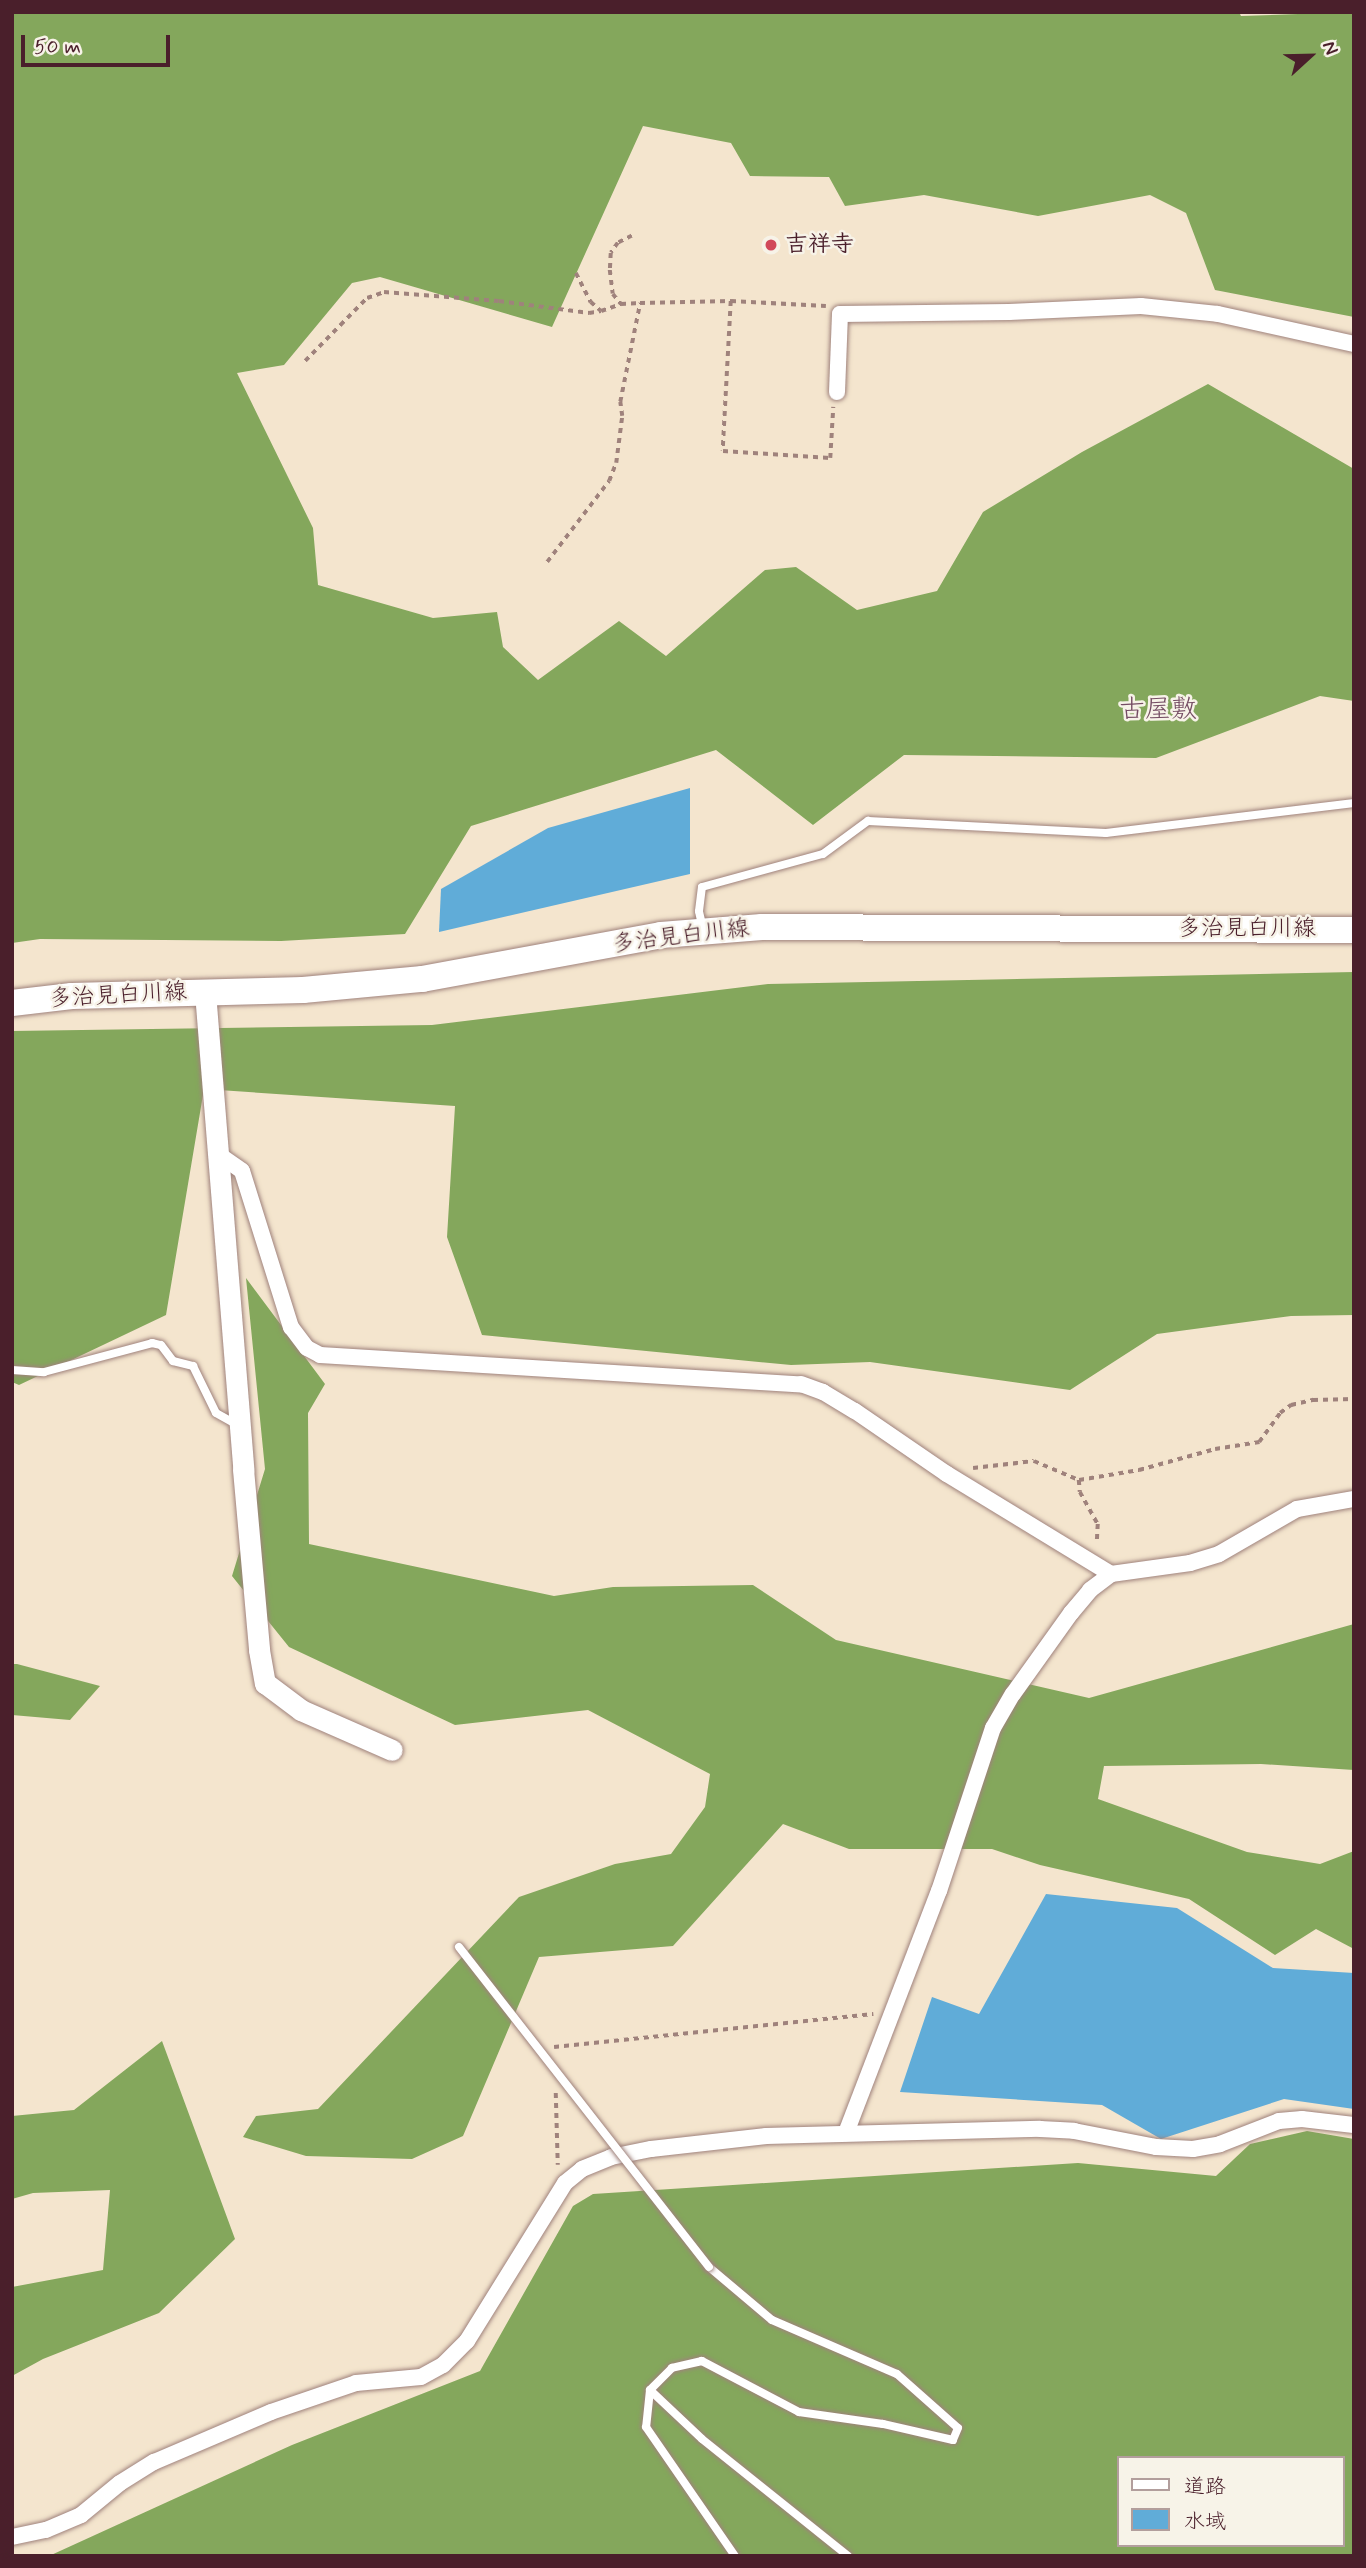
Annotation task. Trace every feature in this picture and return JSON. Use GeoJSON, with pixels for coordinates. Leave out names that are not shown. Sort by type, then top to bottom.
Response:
{"type":"FeatureCollection","features":[{"type":"Feature","properties":{"kind":"main road","name":"多治見白川線"},"geometry":{"type":"LineString","coordinates":[[12,1003],[72,996],[303,990],[422,979],[704,930],[762,927],[1354,930]]}},
{"type":"Feature","properties":{"kind":"street"},"geometry":{"type":"LineString","coordinates":[[837,391],[840,314],[1141,306],[1218,314],[1354,344]]}},
{"type":"Feature","properties":{"kind":"street"},"geometry":{"type":"LineString","coordinates":[[205,992],[243,1469],[259,1650],[265,1684],[301,1710],[392,1751]]}},
{"type":"Feature","properties":{"kind":"street"},"geometry":{"type":"LineString","coordinates":[[218,1154],[242,1171],[291,1327],[307,1348],[320,1355],[714,1381],[773,1380],[801,1384],[823,1392],[855,1411],[947,1474],[1111,1574]]}},
{"type":"Feature","properties":{"kind":"street"},"geometry":{"type":"LineString","coordinates":[[846,2133],[939,1891],[993,1728],[1013,1694],[1070,1613],[1090,1590],[1111,1574],[1190,1563],[1219,1554],[1297,1509],[1354,1499]]}},
{"type":"Feature","properties":{"kind":"street"},"geometry":{"type":"LineString","coordinates":[[12,2537],[46,2530],[81,2515],[120,2483],[154,2462],[271,2412],[356,2383],[421,2377],[443,2365],[474,2331],[565,2183],[582,2169],[611,2157],[651,2149],[766,2136],[1040,2129],[1074,2131],[1156,2147],[1193,2149],[1220,2144],[1279,2121],[1302,2119],[1354,2126]]}},
{"type":"Feature","properties":{"kind":"lane"},"geometry":{"type":"LineString","coordinates":[[704,930],[699,911],[702,887],[823,854],[869,821],[1106,833],[1354,803]]}},
{"type":"Feature","properties":{"kind":"lane"},"geometry":{"type":"LineString","coordinates":[[12,1370],[44,1372],[152,1343],[161,1345],[173,1361],[193,1366],[216,1413],[240,1426]]}},
{"type":"Feature","properties":{"kind":"lane"},"geometry":{"type":"LineString","coordinates":[[459,1947],[709,2267],[772,2320],[897,2374],[958,2428],[953,2441],[883,2424],[799,2412],[702,2361],[672,2368],[650,2390],[646,2427],[735,2556]]}},
{"type":"Feature","properties":{"kind":"lane"},"geometry":{"type":"LineString","coordinates":[[650,2390],[702,2439],[848,2556]]}},
{"type":"Feature","properties":{"kind":"path"},"geometry":{"type":"LineString","coordinates":[[621,304],[613,294],[611,253],[618,243],[632,236]]}},
{"type":"Feature","properties":{"kind":"path"},"geometry":{"type":"LineString","coordinates":[[576,273],[591,302],[601,311]]}},
{"type":"Feature","properties":{"kind":"path"},"geometry":{"type":"LineString","coordinates":[[305,361],[367,298],[384,292],[499,301],[589,313],[621,304],[731,301],[829,307],[840,314]]}},
{"type":"Feature","properties":{"kind":"path"},"geometry":{"type":"LineString","coordinates":[[731,301],[723,451],[830,458],[833,405],[837,391]]}},
{"type":"Feature","properties":{"kind":"path"},"geometry":{"type":"LineString","coordinates":[[547,562],[610,481],[616,463],[622,416],[620,402],[640,303]]}},
{"type":"Feature","properties":{"kind":"path"},"geometry":{"type":"LineString","coordinates":[[947,1474],[963,1469],[1034,1461],[1079,1480],[1126,1472],[1215,1449],[1259,1442],[1280,1413],[1291,1405],[1354,1399]]}},
{"type":"Feature","properties":{"kind":"path"},"geometry":{"type":"LineString","coordinates":[[1079,1480],[1080,1492],[1098,1524],[1095,1564]]}},
{"type":"Feature","properties":{"kind":"path"},"geometry":{"type":"LineString","coordinates":[[554,2060],[554,2046],[892,2012]]}},
{"type":"Feature","properties":{"kind":"path"},"geometry":{"type":"LineString","coordinates":[[555,2087],[559,2170],[565,2183]]}},
{"type":"Feature","properties":{"kind":"green space"},"geometry":{"type":"Polygon","coordinates":[[[12,12],[1239,12],[1241,16],[1354,12],[1354,317],[1215,290],[1186,213],[1150,195],[1038,216],[924,195],[845,206],[829,177],[750,176],[731,143],[643,126],[552,327],[380,277],[352,283],[284,365],[237,373],[313,528],[318,585],[433,618],[497,612],[503,647],[538,680],[619,621],[666,656],[765,570],[796,567],[857,610],[937,591],[983,512],[1082,452],[1208,384],[1354,469],[1354,701],[1320,696],[1156,758],[904,755],[813,825],[716,750],[471,826],[405,934],[281,941],[40,939],[12,943],[12,12]]]}},
{"type":"Feature","properties":{"kind":"green space"},"geometry":{"type":"Polygon","coordinates":[[[1354,972],[1354,1315],[1291,1316],[1157,1334],[1070,1390],[870,1362],[791,1365],[482,1335],[447,1237],[455,1106],[204,1089],[166,1315],[19,1385],[12,1382],[12,1031],[432,1025],[768,984],[1354,972]]]}},
{"type":"Feature","properties":{"kind":"green space"},"geometry":{"type":"Polygon","coordinates":[[[246,1278],[325,1384],[308,1413],[309,1544],[554,1596],[613,1587],[753,1585],[836,1640],[1089,1698],[1354,1624],[1354,1770],[1261,1764],[1104,1766],[1098,1799],[1247,1852],[1320,1864],[1354,1851],[1354,1949],[1316,1929],[1275,1955],[1189,1899],[1040,1865],[992,1849],[849,1849],[783,1824],[673,1946],[539,1957],[463,2136],[412,2159],[306,2156],[243,2137],[256,2116],[318,2109],[519,1897],[615,1864],[671,1854],[705,1807],[710,1774],[588,1710],[455,1725],[289,1647],[232,1576],[265,1469],[246,1278]]]}},
{"type":"Feature","properties":{"kind":"green space"},"geometry":{"type":"Polygon","coordinates":[[[12,1664],[100,1686],[70,1720],[12,1715],[12,1664]]]}},
{"type":"Feature","properties":{"kind":"green space"},"geometry":{"type":"Polygon","coordinates":[[[162,2041],[235,2239],[159,2313],[43,2359],[12,2376],[12,2287],[103,2270],[110,2190],[33,2193],[12,2199],[12,2116],[74,2110],[162,2041]]]}},
{"type":"Feature","properties":{"kind":"green space"},"geometry":{"type":"Polygon","coordinates":[[[1307,2131],[1354,2139],[1354,2556],[49,2556],[292,2445],[480,2371],[573,2206],[593,2194],[1078,2163],[1216,2176],[1250,2144],[1307,2131]]]}},
{"type":"Feature","properties":{"kind":"water"},"geometry":{"type":"Polygon","coordinates":[[[690,788],[690,874],[439,932],[441,889],[548,828],[690,788]]]}},
{"type":"Feature","properties":{"kind":"water"},"geometry":{"type":"Polygon","coordinates":[[[1046,1894],[1177,1908],[1273,1968],[1354,1973],[1354,2109],[1284,2099],[1161,2139],[1102,2105],[900,2092],[932,1997],[979,2014],[1046,1894]]]}},
{"type":"Feature","properties":{"kind":"place","name":"吉祥寺"},"geometry":{"type":"Point","coordinates":[771,245]}},
{"type":"Feature","properties":{"kind":"district","name":"古屋敷"},"geometry":{"type":"Point","coordinates":[1158,711]}}]}
